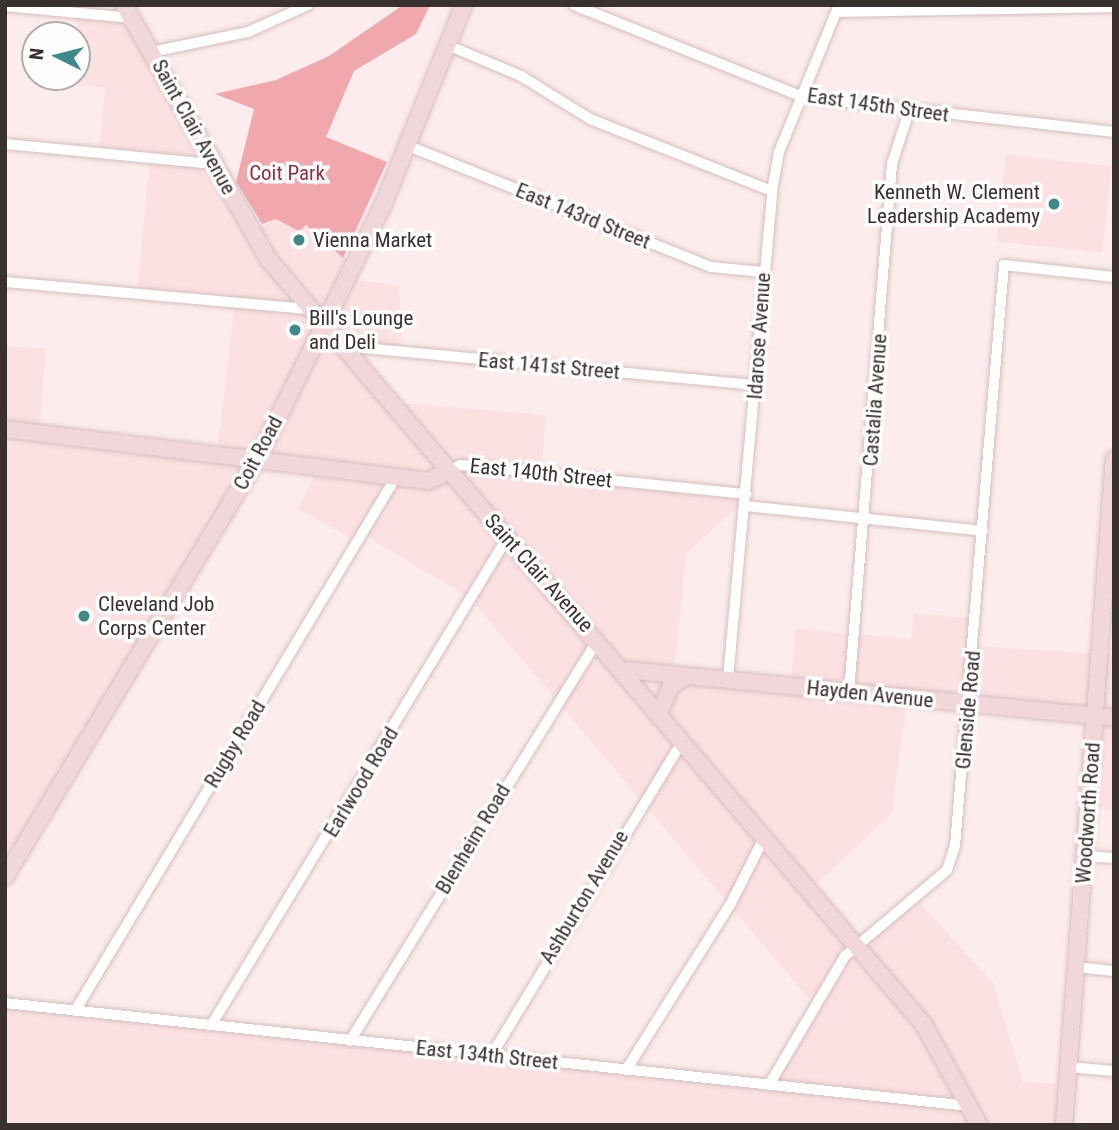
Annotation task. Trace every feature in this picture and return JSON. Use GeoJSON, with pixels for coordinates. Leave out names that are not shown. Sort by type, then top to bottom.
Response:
{"type":"FeatureCollection","features":[{"type":"Feature","properties":{"kind":"street"},"geometry":{"type":"LineString","coordinates":[[152,52],[248,32],[308,5]]}},
{"type":"Feature","properties":{"kind":"street","name":"Coit Road"},"geometry":{"type":"LineString","coordinates":[[5,877],[258,458],[406,145],[445,44],[464,5]]}},
{"type":"Feature","properties":{"kind":"street","name":"East 145th Street"},"geometry":{"type":"LineString","coordinates":[[574,5],[803,97],[1114,132]]}},
{"type":"Feature","properties":{"kind":"street"},"geometry":{"type":"LineString","coordinates":[[5,6],[127,12]]}},
{"type":"Feature","properties":{"kind":"street"},"geometry":{"type":"LineString","coordinates":[[839,8],[1114,7]]}},
{"type":"Feature","properties":{"kind":"street","name":"Idarose Avenue"},"geometry":{"type":"LineString","coordinates":[[728,679],[746,506],[772,191],[779,152],[839,8]]}},
{"type":"Feature","properties":{"kind":"street","name":"Saint Clair Avenue"},"geometry":{"type":"LineString","coordinates":[[127,12],[269,260],[447,472],[626,670],[682,742],[924,1025],[979,1125]]}},
{"type":"Feature","properties":{"kind":"street"},"geometry":{"type":"LineString","coordinates":[[445,44],[521,76],[579,114],[772,191]]}},
{"type":"Feature","properties":{"kind":"street","name":"Castalia Avenue"},"geometry":{"type":"LineString","coordinates":[[849,692],[867,519],[892,164],[909,111]]}},
{"type":"Feature","properties":{"kind":"street"},"geometry":{"type":"LineString","coordinates":[[5,144],[214,164]]}},
{"type":"Feature","properties":{"kind":"street","name":"East 143rd Street"},"geometry":{"type":"LineString","coordinates":[[406,145],[711,267],[764,272]]}},
{"type":"Feature","properties":{"kind":"street","name":"Glenside Road"},"geometry":{"type":"LineString","coordinates":[[769,1085],[856,946],[947,870],[970,704],[1004,265],[1114,277]]}},
{"type":"Feature","properties":{"kind":"street"},"geometry":{"type":"LineString","coordinates":[[5,282],[309,309]]}},
{"type":"Feature","properties":{"kind":"street","name":"East 141st Street"},"geometry":{"type":"LineString","coordinates":[[342,346],[756,386]]}},
{"type":"Feature","properties":{"kind":"street","name":"East 140th Street"},"geometry":{"type":"LineString","coordinates":[[5,429],[428,481],[460,465],[747,494]]}},
{"type":"Feature","properties":{"kind":"street","name":"Woodworth Road"},"geometry":{"type":"LineString","coordinates":[[1064,1125],[1114,459]]}},
{"type":"Feature","properties":{"kind":"street","name":"Rugby Road"},"geometry":{"type":"LineString","coordinates":[[75,1011],[396,477]]}},
{"type":"Feature","properties":{"kind":"street"},"geometry":{"type":"LineString","coordinates":[[746,506],[983,531]]}},
{"type":"Feature","properties":{"kind":"street","name":"Earlwood Road"},"geometry":{"type":"LineString","coordinates":[[212,1024],[507,538]]}},
{"type":"Feature","properties":{"kind":"street","name":"Blenheim Road"},"geometry":{"type":"LineString","coordinates":[[350,1041],[598,639]]}},
{"type":"Feature","properties":{"kind":"street","name":"Hayden Avenue"},"geometry":{"type":"LineString","coordinates":[[626,670],[1114,718]]}},
{"type":"Feature","properties":{"kind":"street"},"geometry":{"type":"LineString","coordinates":[[659,713],[671,686],[687,676]]}},
{"type":"Feature","properties":{"kind":"street","name":"Ashburton Avenue"},"geometry":{"type":"LineString","coordinates":[[491,1056],[682,742]]}},
{"type":"Feature","properties":{"kind":"street"},"geometry":{"type":"LineString","coordinates":[[626,1070],[730,905],[765,836]]}},
{"type":"Feature","properties":{"kind":"street"},"geometry":{"type":"LineString","coordinates":[[1085,856],[1114,858]]}},
{"type":"Feature","properties":{"kind":"street"},"geometry":{"type":"LineString","coordinates":[[1076,967],[1114,971]]}},
{"type":"Feature","properties":{"kind":"street","name":"East 134th Street"},"geometry":{"type":"LineString","coordinates":[[5,1003],[968,1106]]}},
{"type":"Feature","properties":{"kind":"street"},"geometry":{"type":"LineString","coordinates":[[1068,1067],[1114,1071]]}},
{"type":"Feature","properties":{"kind":"shaded area"},"geometry":{"type":"Polygon","coordinates":[[[5,5],[124,5],[253,231],[276,219],[305,224],[353,266],[347,279],[399,286],[402,352],[343,346],[388,402],[546,415],[541,473],[747,498],[686,554],[674,674],[790,686],[796,629],[911,639],[914,613],[976,619],[975,646],[1114,655],[1114,810],[1088,808],[1095,716],[907,698],[892,813],[810,890],[856,946],[915,898],[993,983],[1023,1082],[1067,1084],[1064,1125],[5,1125],[5,1003],[769,1085],[815,1006],[470,598],[363,534],[358,542],[298,509],[319,467],[257,459],[5,877],[5,346],[46,349],[39,433],[217,453],[235,303],[137,294],[150,158],[99,153],[105,88],[91,86],[91,21],[76,21],[76,13],[5,5]]]}},
{"type":"Feature","properties":{"kind":"shaded area","name":"Kenneth W. Clement Leadership Academy"},"geometry":{"type":"Polygon","coordinates":[[[1006,155],[1111,166],[1102,253],[997,242],[1006,155]]]}},
{"type":"Feature","properties":{"kind":"green space","name":"Coit Park"},"geometry":{"type":"Polygon","coordinates":[[[403,5],[430,5],[416,34],[354,71],[326,137],[387,162],[343,258],[306,225],[299,231],[276,219],[262,224],[236,182],[254,109],[215,94],[276,80],[329,56],[403,5]]]}},
{"type":"Feature","properties":{"kind":"place","name":"Kenneth W. Clement Leadership Academy"},"geometry":{"type":"Point","coordinates":[1054,204]}},
{"type":"Feature","properties":{"kind":"place","name":"Vienna Market"},"geometry":{"type":"Point","coordinates":[299,240]}},
{"type":"Feature","properties":{"kind":"place","name":"Bill's Lounge and Deli"},"geometry":{"type":"Point","coordinates":[295,330]}},
{"type":"Feature","properties":{"kind":"place","name":"Cleveland Job Corps Center"},"geometry":{"type":"Point","coordinates":[84,616]}}]}
